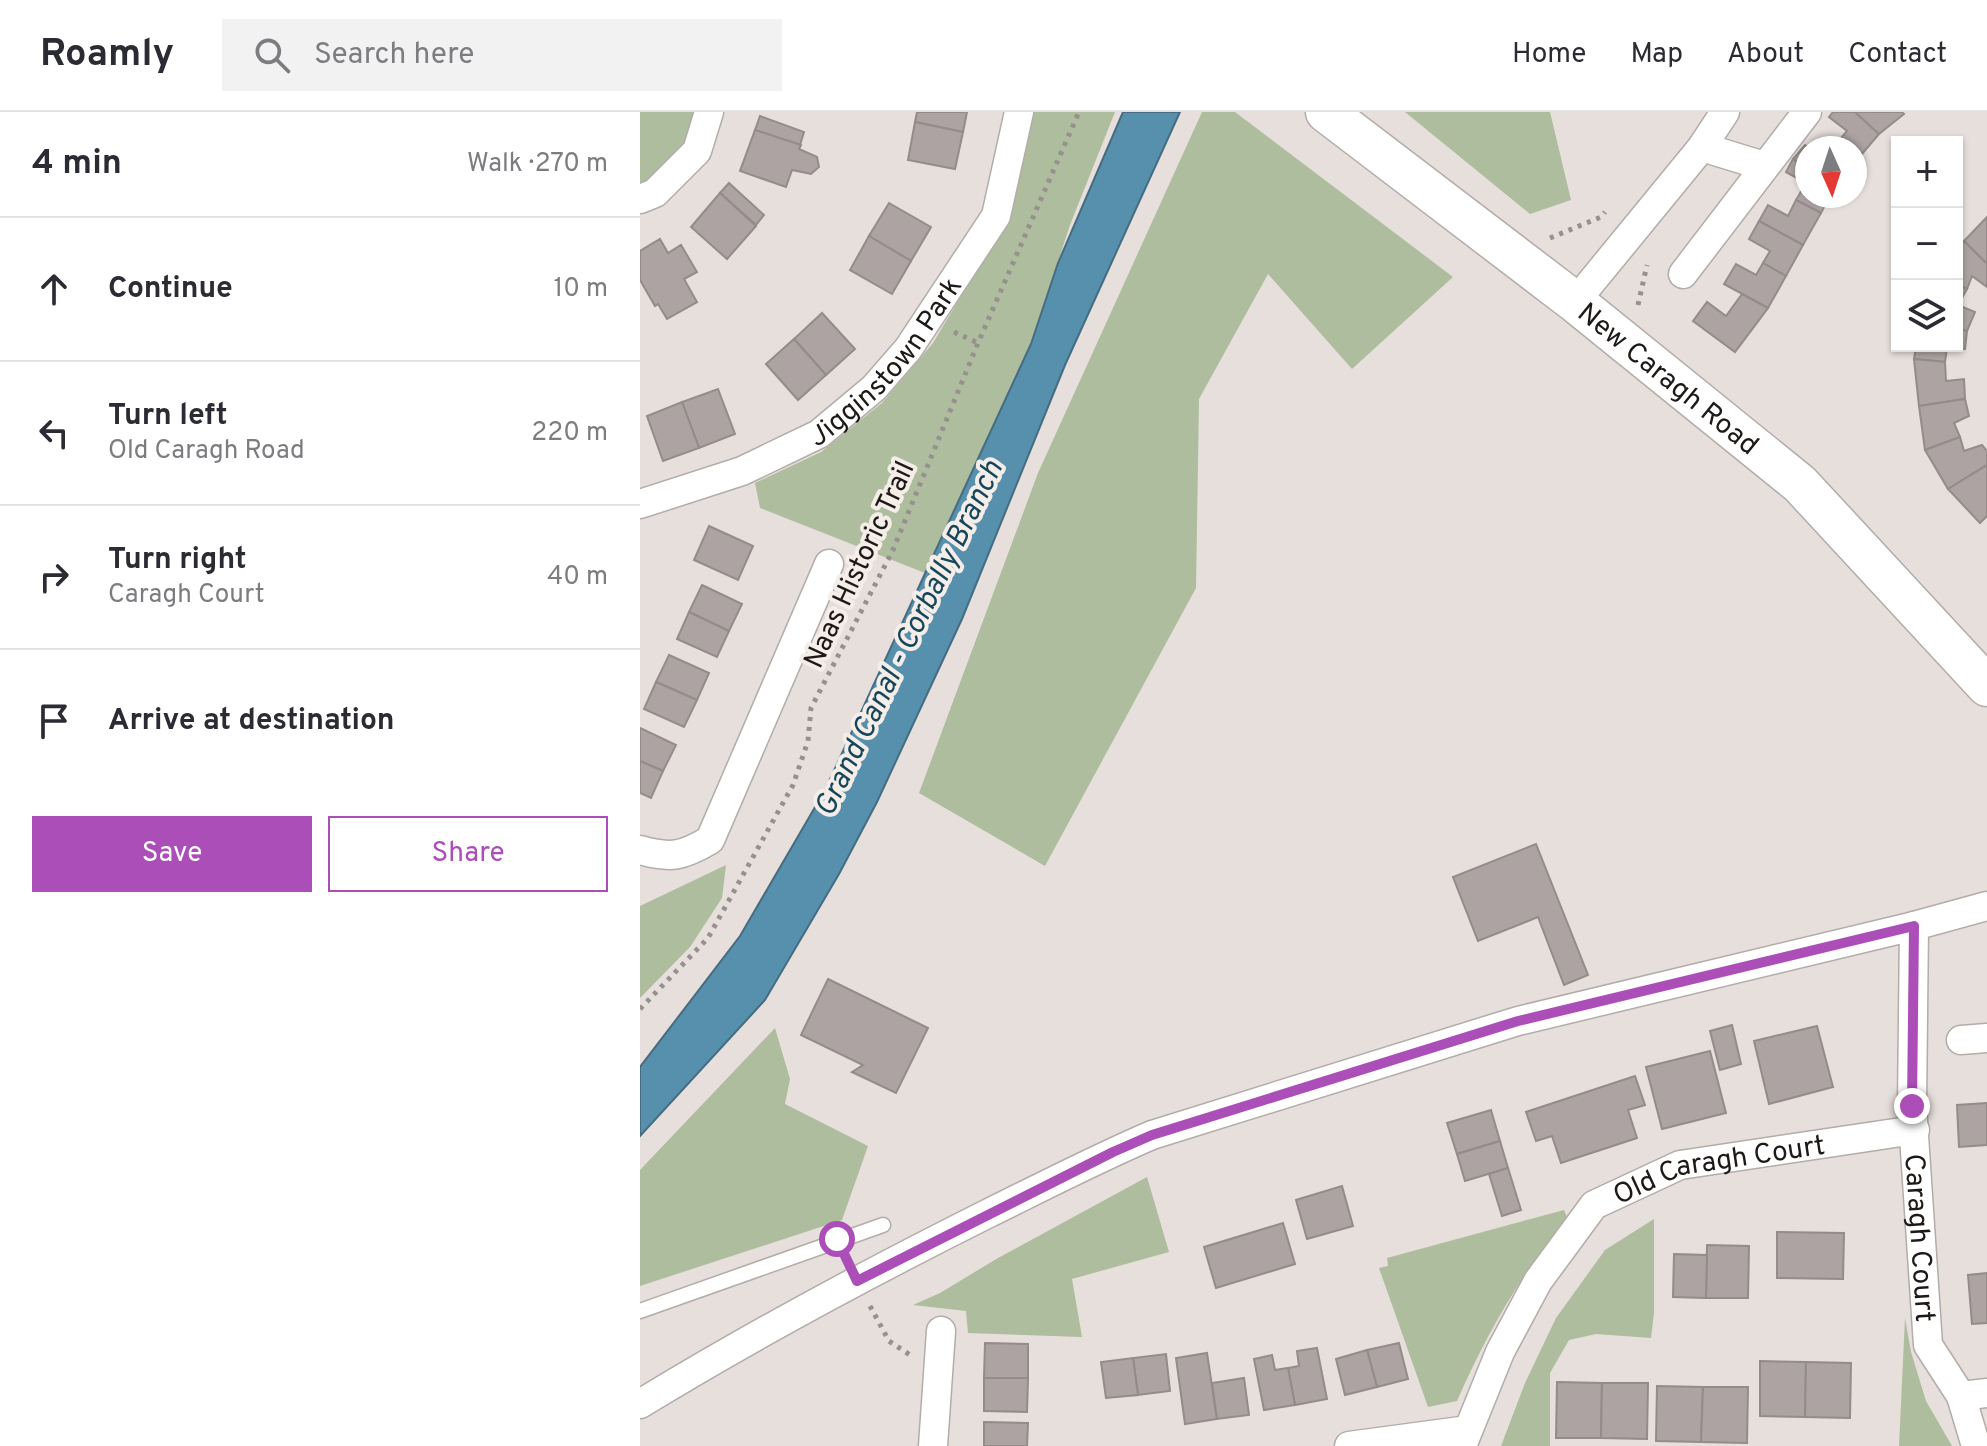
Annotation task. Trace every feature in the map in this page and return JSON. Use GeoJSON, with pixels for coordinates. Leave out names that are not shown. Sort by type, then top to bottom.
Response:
{"type":"FeatureCollection","features":[{"type":"Feature","properties":{"kind":"main road","name":"New Caragh Road"},"geometry":{"type":"LineString","coordinates":[[1326,112],[1575,302],[1800,484],[1986,682]]}},
{"type":"Feature","properties":{"kind":"street"},"geometry":{"type":"LineString","coordinates":[[640,199],[655,193],[697,151],[709,112]]}},
{"type":"Feature","properties":{"kind":"street","name":"Jigginstown Park"},"geometry":{"type":"LineString","coordinates":[[640,504],[742,471],[819,434],[874,388],[908,349],[996,216],[1019,112]]}},
{"type":"Feature","properties":{"kind":"street"},"geometry":{"type":"LineString","coordinates":[[1575,302],[1702,147],[1725,112]]}},
{"type":"Feature","properties":{"kind":"street"},"geometry":{"type":"LineString","coordinates":[[1683,274],[1807,112]]}},
{"type":"Feature","properties":{"kind":"street"},"geometry":{"type":"LineString","coordinates":[[1702,147],[1764,166]]}},
{"type":"Feature","properties":{"kind":"street"},"geometry":{"type":"LineString","coordinates":[[640,850],[663,857],[688,853],[710,840],[829,564]]}},
{"type":"Feature","properties":{"kind":"street"},"geometry":{"type":"LineString","coordinates":[[640,1404],[700,1367],[857,1281],[1113,1152],[1177,1127],[1518,1021],[1987,906]]}},
{"type":"Feature","properties":{"kind":"street","name":"Caragh Court"},"geometry":{"type":"LineString","coordinates":[[1914,926],[1912,1106],[1928,1345],[1974,1395],[1976,1446]]}},
{"type":"Feature","properties":{"kind":"street","name":"Old Caragh Court"},"geometry":{"type":"LineString","coordinates":[[1349,1446],[1465,1438],[1500,1352],[1538,1281],[1594,1205],[1680,1165],[1915,1130]]}},
{"type":"Feature","properties":{"kind":"street"},"geometry":{"type":"LineString","coordinates":[[933,1446],[940,1344]]}},
{"type":"Feature","properties":{"kind":"lane"},"geometry":{"type":"LineString","coordinates":[[640,1311],[883,1225]]}},
{"type":"Feature","properties":{"kind":"path","name":"Naas Historic Trail"},"geometry":{"type":"LineString","coordinates":[[640,1009],[708,938],[793,785],[808,741],[811,708],[893,550],[978,343],[1079,112]]}},
{"type":"Feature","properties":{"kind":"path"},"geometry":{"type":"LineString","coordinates":[[1546,239],[1601,217],[1611,205]]}},
{"type":"Feature","properties":{"kind":"path"},"geometry":{"type":"LineString","coordinates":[[1637,306],[1649,257]]}},
{"type":"Feature","properties":{"kind":"path"},"geometry":{"type":"LineString","coordinates":[[857,1281],[889,1341],[906,1355],[940,1344]]}},
{"type":"Feature","properties":{"kind":"green space"},"geometry":{"type":"Polygon","coordinates":[[[640,112],[702,112],[689,146],[640,188],[640,112]]]}},
{"type":"Feature","properties":{"kind":"green space"},"geometry":{"type":"Polygon","coordinates":[[[1024,112],[1115,112],[1070,225],[1031,344],[925,573],[760,508],[755,483],[821,452],[882,403],[933,343],[967,286],[1002,217],[1024,112]]]}},
{"type":"Feature","properties":{"kind":"green space"},"geometry":{"type":"Polygon","coordinates":[[[1202,112],[1235,112],[1453,277],[1352,369],[1268,274],[1199,399],[1196,588],[1045,866],[919,793],[1038,473],[1202,112]]]}},
{"type":"Feature","properties":{"kind":"green space"},"geometry":{"type":"Polygon","coordinates":[[[1405,112],[1550,112],[1571,200],[1530,214],[1405,112]]]}},
{"type":"Feature","properties":{"kind":"green space"},"geometry":{"type":"Polygon","coordinates":[[[726,865],[722,898],[690,947],[640,998],[640,906],[726,865]]]}},
{"type":"Feature","properties":{"kind":"green space"},"geometry":{"type":"Polygon","coordinates":[[[775,1028],[790,1079],[785,1104],[868,1146],[842,1220],[640,1286],[640,1170],[775,1028]]]}},
{"type":"Feature","properties":{"kind":"green space"},"geometry":{"type":"Polygon","coordinates":[[[1147,1177],[1169,1252],[1072,1279],[1082,1337],[968,1333],[966,1311],[913,1305],[940,1293],[1147,1177]]]}},
{"type":"Feature","properties":{"kind":"green space"},"geometry":{"type":"Polygon","coordinates":[[[1564,1210],[1568,1219],[1534,1261],[1505,1306],[1457,1401],[1428,1407],[1379,1268],[1388,1266],[1387,1258],[1564,1210]]]}},
{"type":"Feature","properties":{"kind":"green space"},"geometry":{"type":"Polygon","coordinates":[[[1654,1219],[1651,1338],[1596,1334],[1569,1340],[1550,1373],[1550,1446],[1501,1446],[1525,1383],[1556,1318],[1605,1250],[1654,1219]]]}},
{"type":"Feature","properties":{"kind":"green space"},"geometry":{"type":"Polygon","coordinates":[[[1905,1318],[1911,1352],[1926,1401],[1952,1446],[1899,1446],[1905,1318]]]}},
{"type":"Feature","properties":{"kind":"water","name":"Grand Canal - Corbally Branch"},"geometry":{"type":"Polygon","coordinates":[[[1123,112],[1180,112],[1065,365],[962,619],[877,802],[765,1000],[640,1136],[640,1067],[740,936],[825,790],[1031,344],[1058,263],[1123,112]]]}},
{"type":"Feature","properties":{"kind":"building"},"geometry":{"type":"Polygon","coordinates":[[[917,112],[967,112],[963,132],[915,122],[917,112]]]}},
{"type":"Feature","properties":{"kind":"building"},"geometry":{"type":"Polygon","coordinates":[[[1833,112],[1855,112],[1879,134],[1867,148],[1867,136],[1843,136],[1847,131],[1829,117],[1833,112]]]}},
{"type":"Feature","properties":{"kind":"building"},"geometry":{"type":"Polygon","coordinates":[[[1855,112],[1902,112],[1904,114],[1879,134],[1855,112]]]}},
{"type":"Feature","properties":{"kind":"building"},"geometry":{"type":"Polygon","coordinates":[[[760,116],[804,132],[800,145],[755,130],[760,116]]]}},
{"type":"Feature","properties":{"kind":"building"},"geometry":{"type":"Polygon","coordinates":[[[915,122],[963,132],[955,169],[908,160],[915,122]]]}},
{"type":"Feature","properties":{"kind":"building"},"geometry":{"type":"Polygon","coordinates":[[[755,130],[801,145],[799,149],[817,157],[819,167],[811,174],[792,170],[786,187],[740,171],[755,130]]]}},
{"type":"Feature","properties":{"kind":"building"},"geometry":{"type":"Polygon","coordinates":[[[1793,159],[1795,160],[1795,177],[1786,172],[1793,159]]]}},
{"type":"Feature","properties":{"kind":"building"},"geometry":{"type":"Polygon","coordinates":[[[729,183],[764,215],[756,225],[720,193],[729,183]]]}},
{"type":"Feature","properties":{"kind":"building"},"geometry":{"type":"Polygon","coordinates":[[[720,193],[756,226],[727,259],[691,227],[720,193]]]}},
{"type":"Feature","properties":{"kind":"building"},"geometry":{"type":"Polygon","coordinates":[[[1795,202],[1795,208],[1811,208],[1821,213],[1803,245],[1759,221],[1768,205],[1788,216],[1795,202]]]}},
{"type":"Feature","properties":{"kind":"building"},"geometry":{"type":"Polygon","coordinates":[[[889,203],[931,227],[911,261],[869,236],[889,203]]]}},
{"type":"Feature","properties":{"kind":"building"},"geometry":{"type":"Polygon","coordinates":[[[1987,217],[1987,264],[1964,241],[1987,217]]]}},
{"type":"Feature","properties":{"kind":"building"},"geometry":{"type":"Polygon","coordinates":[[[1759,221],[1803,245],[1786,276],[1763,263],[1770,251],[1749,239],[1759,221]]]}},
{"type":"Feature","properties":{"kind":"building"},"geometry":{"type":"Polygon","coordinates":[[[869,236],[911,261],[892,294],[850,270],[869,236]]]}},
{"type":"Feature","properties":{"kind":"building"},"geometry":{"type":"Polygon","coordinates":[[[660,239],[668,253],[681,245],[697,272],[684,279],[697,302],[667,319],[658,304],[655,306],[640,280],[640,251],[660,239]]]}},
{"type":"Feature","properties":{"kind":"building"},"geometry":{"type":"Polygon","coordinates":[[[1963,242],[1987,264],[1987,287],[1972,276],[1967,289],[1963,287],[1963,242]]]}},
{"type":"Feature","properties":{"kind":"building"},"geometry":{"type":"Polygon","coordinates":[[[1763,263],[1786,276],[1768,308],[1724,284],[1736,264],[1756,275],[1763,263]]]}},
{"type":"Feature","properties":{"kind":"building"},"geometry":{"type":"Polygon","coordinates":[[[1742,294],[1768,308],[1735,352],[1693,321],[1707,302],[1726,316],[1742,294]]]}},
{"type":"Feature","properties":{"kind":"building"},"geometry":{"type":"Polygon","coordinates":[[[1963,307],[1975,312],[1967,331],[1963,330],[1963,307]]]}},
{"type":"Feature","properties":{"kind":"building"},"geometry":{"type":"Polygon","coordinates":[[[822,313],[855,349],[826,375],[794,339],[822,313]]]}},
{"type":"Feature","properties":{"kind":"building"},"geometry":{"type":"Polygon","coordinates":[[[1963,330],[1967,331],[1963,349],[1963,330]]]}},
{"type":"Feature","properties":{"kind":"building"},"geometry":{"type":"Polygon","coordinates":[[[794,339],[826,375],[798,400],[766,364],[794,339]]]}},
{"type":"Feature","properties":{"kind":"building"},"geometry":{"type":"Polygon","coordinates":[[[1915,352],[1946,352],[1945,362],[1914,359],[1915,352]]]}},
{"type":"Feature","properties":{"kind":"building"},"geometry":{"type":"Polygon","coordinates":[[[1914,359],[1945,362],[1946,381],[1964,379],[1965,399],[1919,406],[1914,359]]]}},
{"type":"Feature","properties":{"kind":"building"},"geometry":{"type":"Polygon","coordinates":[[[718,389],[735,434],[699,448],[682,402],[718,389]]]}},
{"type":"Feature","properties":{"kind":"building"},"geometry":{"type":"Polygon","coordinates":[[[1965,399],[1969,416],[1954,423],[1960,437],[1925,450],[1919,406],[1965,399]]]}},
{"type":"Feature","properties":{"kind":"building"},"geometry":{"type":"Polygon","coordinates":[[[682,402],[699,448],[663,461],[647,416],[682,402]]]}},
{"type":"Feature","properties":{"kind":"building"},"geometry":{"type":"Polygon","coordinates":[[[1960,437],[1964,451],[1982,445],[1987,451],[1987,465],[1948,489],[1925,450],[1960,437]]]}},
{"type":"Feature","properties":{"kind":"building"},"geometry":{"type":"Polygon","coordinates":[[[1987,465],[1987,516],[1980,523],[1948,489],[1987,465]]]}},
{"type":"Feature","properties":{"kind":"building"},"geometry":{"type":"Polygon","coordinates":[[[709,526],[753,546],[738,580],[694,560],[709,526]]]}},
{"type":"Feature","properties":{"kind":"building"},"geometry":{"type":"Polygon","coordinates":[[[702,585],[742,604],[729,631],[689,612],[702,585]]]}},
{"type":"Feature","properties":{"kind":"building"},"geometry":{"type":"Polygon","coordinates":[[[689,612],[729,631],[717,657],[677,639],[689,612]]]}},
{"type":"Feature","properties":{"kind":"building"},"geometry":{"type":"Polygon","coordinates":[[[669,655],[709,673],[697,700],[656,682],[669,655]]]}},
{"type":"Feature","properties":{"kind":"building"},"geometry":{"type":"Polygon","coordinates":[[[656,682],[697,700],[684,727],[644,709],[656,682]]]}},
{"type":"Feature","properties":{"kind":"building"},"geometry":{"type":"Polygon","coordinates":[[[640,728],[676,745],[663,771],[640,761],[640,728]]]}},
{"type":"Feature","properties":{"kind":"building"},"geometry":{"type":"Polygon","coordinates":[[[640,761],[663,771],[651,798],[640,793],[640,761]]]}},
{"type":"Feature","properties":{"kind":"building"},"geometry":{"type":"Polygon","coordinates":[[[1536,844],[1588,975],[1564,985],[1538,917],[1478,941],[1453,877],[1536,844]]]}},
{"type":"Feature","properties":{"kind":"building"},"geometry":{"type":"Polygon","coordinates":[[[828,979],[928,1028],[896,1093],[852,1072],[863,1065],[801,1035],[828,979]]]}},
{"type":"Feature","properties":{"kind":"building"},"geometry":{"type":"Polygon","coordinates":[[[1732,1025],[1741,1064],[1720,1070],[1710,1031],[1732,1025]]]}},
{"type":"Feature","properties":{"kind":"building"},"geometry":{"type":"Polygon","coordinates":[[[1817,1026],[1833,1087],[1769,1104],[1754,1041],[1817,1026]]]}},
{"type":"Feature","properties":{"kind":"building"},"geometry":{"type":"Polygon","coordinates":[[[1710,1051],[1726,1113],[1662,1129],[1646,1067],[1710,1051]]]}},
{"type":"Feature","properties":{"kind":"building"},"geometry":{"type":"Polygon","coordinates":[[[1635,1076],[1645,1105],[1628,1110],[1637,1138],[1561,1163],[1552,1136],[1536,1141],[1526,1112],[1635,1076]]]}},
{"type":"Feature","properties":{"kind":"building"},"geometry":{"type":"Polygon","coordinates":[[[1987,1103],[1987,1145],[1959,1147],[1957,1105],[1987,1103]]]}},
{"type":"Feature","properties":{"kind":"building"},"geometry":{"type":"Polygon","coordinates":[[[1491,1110],[1500,1141],[1457,1154],[1447,1123],[1491,1110]]]}},
{"type":"Feature","properties":{"kind":"building"},"geometry":{"type":"Polygon","coordinates":[[[1500,1141],[1508,1168],[1465,1181],[1457,1154],[1500,1141]]]}},
{"type":"Feature","properties":{"kind":"building"},"geometry":{"type":"Polygon","coordinates":[[[1508,1168],[1521,1210],[1502,1216],[1489,1174],[1508,1168]]]}},
{"type":"Feature","properties":{"kind":"building"},"geometry":{"type":"Polygon","coordinates":[[[1342,1186],[1353,1226],[1307,1239],[1296,1200],[1342,1186]]]}},
{"type":"Feature","properties":{"kind":"building"},"geometry":{"type":"Polygon","coordinates":[[[1283,1223],[1295,1264],[1216,1288],[1204,1247],[1283,1223]]]}},
{"type":"Feature","properties":{"kind":"building"},"geometry":{"type":"Polygon","coordinates":[[[1777,1232],[1844,1233],[1843,1279],[1777,1278],[1777,1232]]]}},
{"type":"Feature","properties":{"kind":"building"},"geometry":{"type":"Polygon","coordinates":[[[1707,1245],[1749,1246],[1748,1298],[1706,1298],[1707,1245]]]}},
{"type":"Feature","properties":{"kind":"building"},"geometry":{"type":"Polygon","coordinates":[[[1674,1254],[1707,1255],[1706,1298],[1673,1297],[1674,1254]]]}},
{"type":"Feature","properties":{"kind":"building"},"geometry":{"type":"Polygon","coordinates":[[[1987,1273],[1987,1323],[1972,1324],[1968,1275],[1987,1273]]]}},
{"type":"Feature","properties":{"kind":"building"},"geometry":{"type":"Polygon","coordinates":[[[985,1343],[1028,1344],[1028,1378],[984,1378],[985,1343]]]}},
{"type":"Feature","properties":{"kind":"building"},"geometry":{"type":"Polygon","coordinates":[[[1399,1343],[1408,1379],[1377,1387],[1367,1350],[1399,1343]]]}},
{"type":"Feature","properties":{"kind":"building"},"geometry":{"type":"Polygon","coordinates":[[[1317,1348],[1327,1399],[1295,1405],[1288,1368],[1299,1366],[1297,1351],[1317,1348]]]}},
{"type":"Feature","properties":{"kind":"building"},"geometry":{"type":"Polygon","coordinates":[[[1367,1350],[1377,1387],[1345,1395],[1336,1359],[1367,1350]]]}},
{"type":"Feature","properties":{"kind":"building"},"geometry":{"type":"Polygon","coordinates":[[[1207,1353],[1217,1419],[1185,1424],[1176,1358],[1207,1353]]]}},
{"type":"Feature","properties":{"kind":"building"},"geometry":{"type":"Polygon","coordinates":[[[1166,1354],[1170,1391],[1138,1395],[1133,1358],[1166,1354]]]}},
{"type":"Feature","properties":{"kind":"building"},"geometry":{"type":"Polygon","coordinates":[[[1272,1355],[1275,1370],[1288,1368],[1295,1405],[1264,1410],[1254,1359],[1272,1355]]]}},
{"type":"Feature","properties":{"kind":"building"},"geometry":{"type":"Polygon","coordinates":[[[1133,1358],[1138,1395],[1106,1398],[1101,1362],[1133,1358]]]}},
{"type":"Feature","properties":{"kind":"building"},"geometry":{"type":"Polygon","coordinates":[[[1760,1361],[1806,1362],[1805,1417],[1760,1416],[1760,1361]]]}},
{"type":"Feature","properties":{"kind":"building"},"geometry":{"type":"Polygon","coordinates":[[[1806,1362],[1851,1363],[1850,1418],[1805,1417],[1806,1362]]]}},
{"type":"Feature","properties":{"kind":"building"},"geometry":{"type":"Polygon","coordinates":[[[984,1378],[1028,1378],[1027,1412],[984,1411],[984,1378]]]}},
{"type":"Feature","properties":{"kind":"building"},"geometry":{"type":"Polygon","coordinates":[[[1244,1378],[1249,1415],[1217,1419],[1212,1383],[1244,1378]]]}},
{"type":"Feature","properties":{"kind":"building"},"geometry":{"type":"Polygon","coordinates":[[[1557,1382],[1602,1383],[1601,1438],[1556,1438],[1557,1382]]]}},
{"type":"Feature","properties":{"kind":"building"},"geometry":{"type":"Polygon","coordinates":[[[1602,1383],[1648,1383],[1647,1439],[1601,1438],[1602,1383]]]}},
{"type":"Feature","properties":{"kind":"building"},"geometry":{"type":"Polygon","coordinates":[[[1657,1386],[1703,1387],[1701,1442],[1656,1441],[1657,1386]]]}},
{"type":"Feature","properties":{"kind":"building"},"geometry":{"type":"Polygon","coordinates":[[[1703,1387],[1748,1387],[1747,1443],[1701,1442],[1703,1387]]]}},
{"type":"Feature","properties":{"kind":"building"},"geometry":{"type":"Polygon","coordinates":[[[984,1422],[1028,1423],[1027,1446],[984,1446],[984,1422]]]}},
{"type":"Feature","properties":{"kind":"route"},"geometry":{"type":"LineString","coordinates":[[837,1239],[857,1281],[1152,1135],[1518,1021],[1914,926],[1912,1106]]}}]}
